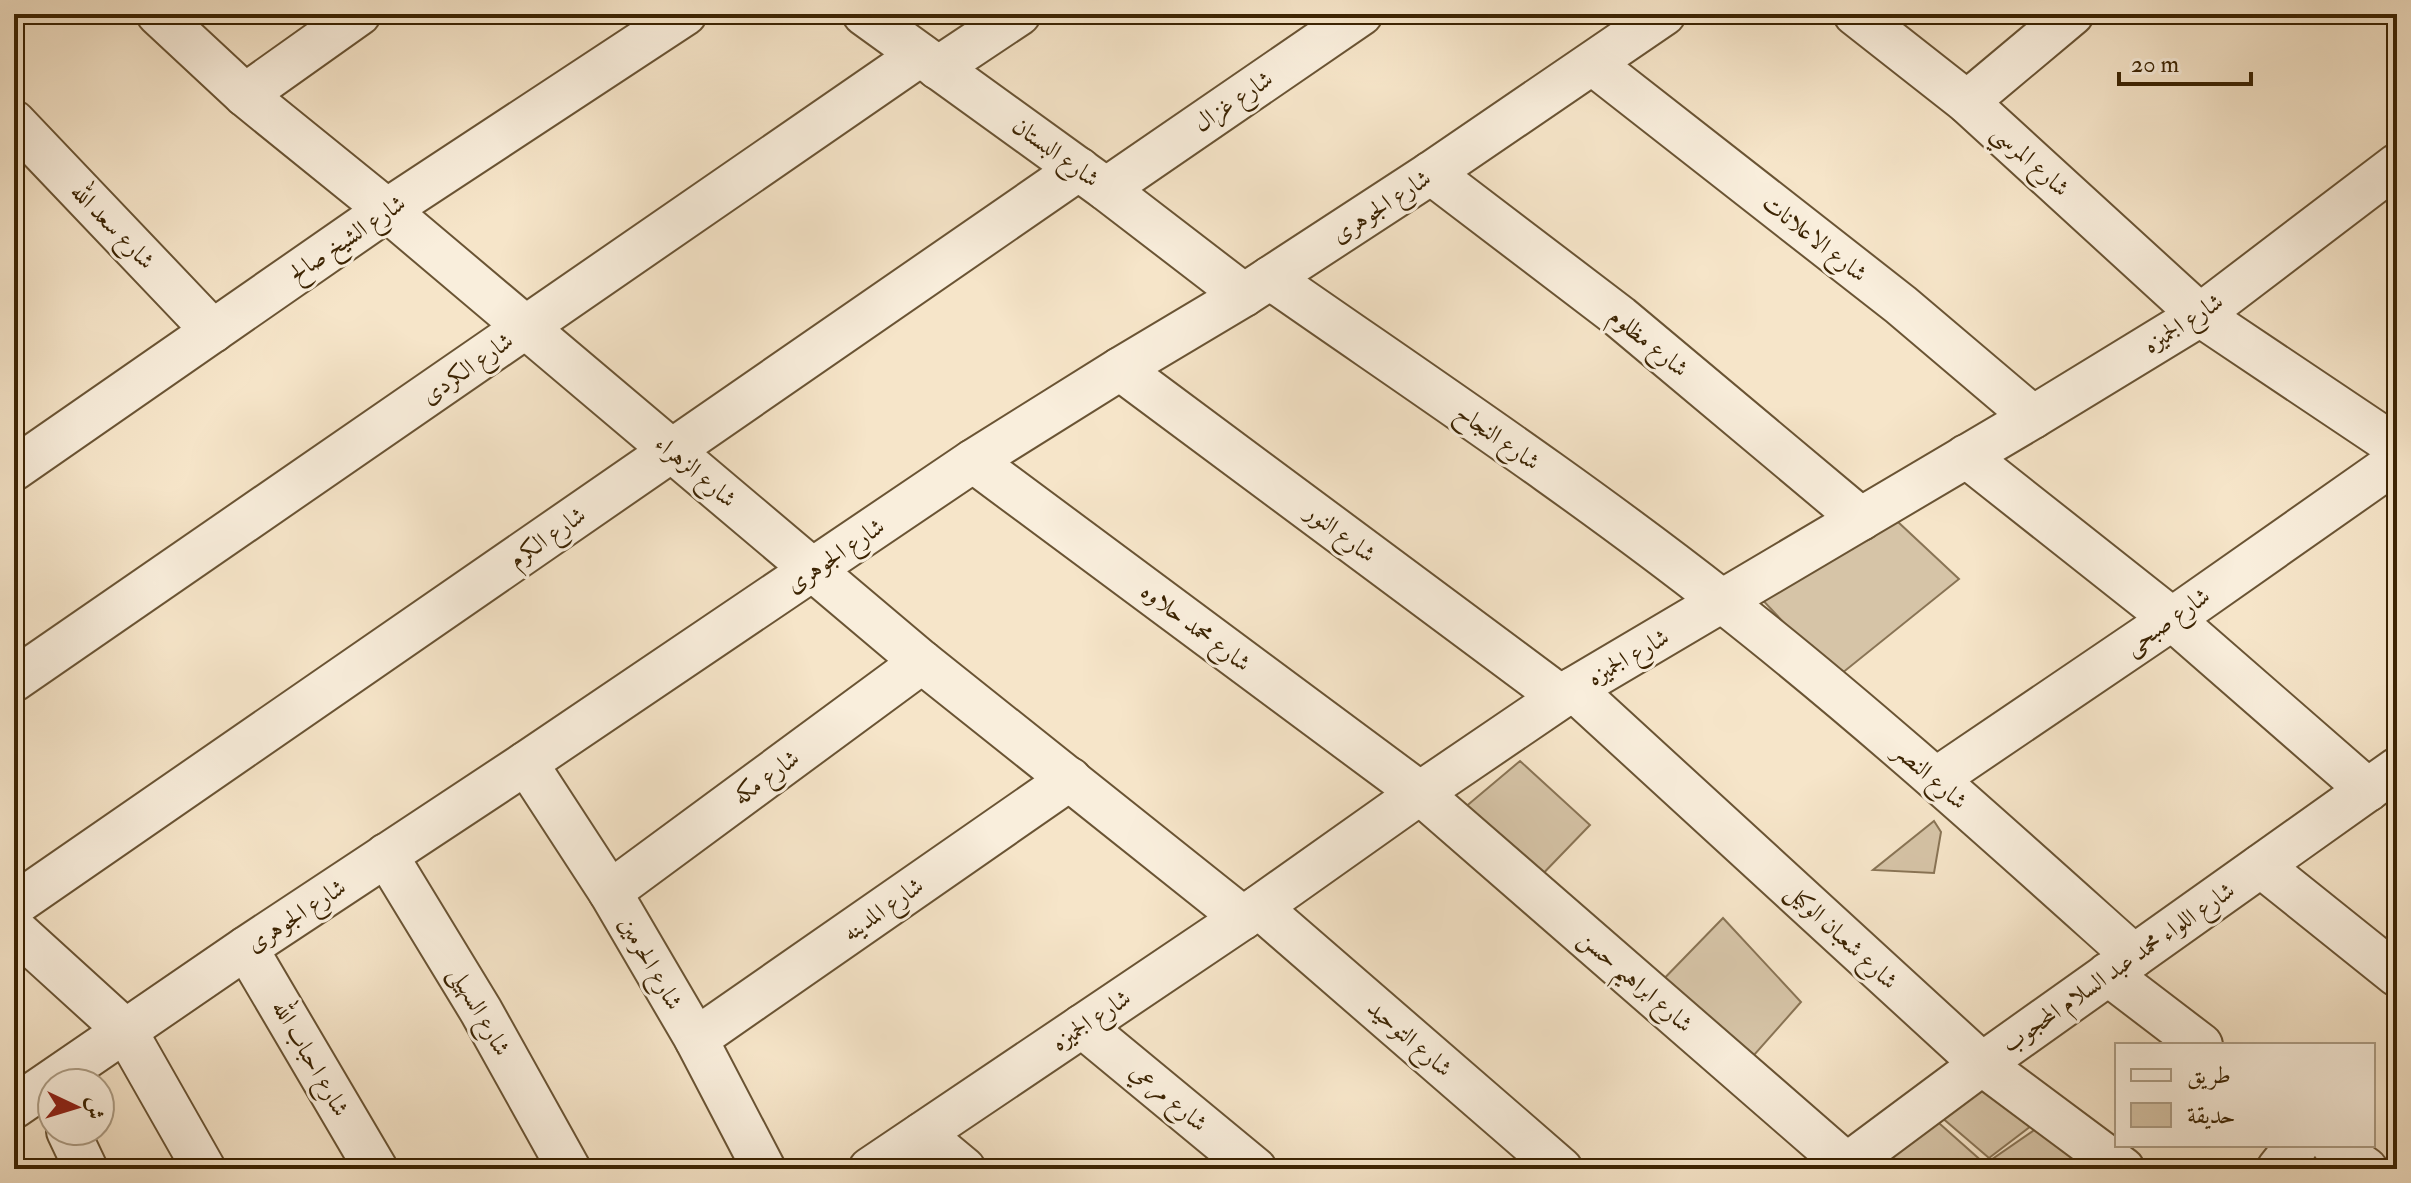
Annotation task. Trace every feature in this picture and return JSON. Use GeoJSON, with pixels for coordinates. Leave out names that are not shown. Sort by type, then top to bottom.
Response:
{"type":"FeatureCollection","features":[{"type":"Feature","properties":{"kind":"street","name":"شارع الزهراء"},"geometry":{"type":"LineString","coordinates":[[158,14],[245,95],[387,210],[922,662],[1070,779],[1251,912]]}},
{"type":"Feature","properties":{"kind":"street"},"geometry":{"type":"LineString","coordinates":[[245,95],[359,14]]}},
{"type":"Feature","properties":{"kind":"street","name":"شارع الشيخ صالح"},"geometry":{"type":"LineString","coordinates":[[17,460],[213,331],[387,210],[685,14]]}},
{"type":"Feature","properties":{"kind":"street","name":"شارع البستان"},"geometry":{"type":"LineString","coordinates":[[864,14],[1093,179],[1257,287]]}},
{"type":"Feature","properties":{"kind":"street","name":"شارع الكردى"},"geometry":{"type":"LineString","coordinates":[[14,680],[526,327],[929,61],[1019,14]]}},
{"type":"Feature","properties":{"kind":"street","name":"شارع غزال"},"geometry":{"type":"LineString","coordinates":[[1093,179],[1361,14]]}},
{"type":"Feature","properties":{"kind":"street","name":"شارع الجوهرى"},"geometry":{"type":"LineString","coordinates":[[76,1067],[246,948],[973,461],[1257,287],[1664,14]]}},
{"type":"Feature","properties":{"kind":"street","name":"شارع المرسي"},"geometry":{"type":"LineString","coordinates":[[1855,14],[1967,102],[2200,315],[2394,443]]}},
{"type":"Feature","properties":{"kind":"street"},"geometry":{"type":"LineString","coordinates":[[1967,102],[2072,14]]}},
{"type":"Feature","properties":{"kind":"street","name":"شارع الاعلانات"},"geometry":{"type":"LineString","coordinates":[[1593,64],[1901,305],[2033,417]]}},
{"type":"Feature","properties":{"kind":"street","name":"شارع سعد الله"},"geometry":{"type":"LineString","coordinates":[[14,122],[213,331]]}},
{"type":"Feature","properties":{"kind":"street","name":"شارع الجميزه"},"geometry":{"type":"LineString","coordinates":[[870,1169],[1251,912],[1567,693],[2200,315],[2397,165]]}},
{"type":"Feature","properties":{"kind":"street","name":"شارع مظلوم"},"geometry":{"type":"LineString","coordinates":[[1431,173],[1620,317],[1861,519]]}},
{"type":"Feature","properties":{"kind":"street","name":"شارع الكرم"},"geometry":{"type":"LineString","coordinates":[[14,905],[672,450],[1093,179]]}},
{"type":"Feature","properties":{"kind":"street","name":"شارع النجاح"},"geometry":{"type":"LineString","coordinates":[[1257,287],[1594,504],[1723,602]]}},
{"type":"Feature","properties":{"kind":"street","name":"شارع النور"},"geometry":{"type":"LineString","coordinates":[[1120,369],[1567,693]]}},
{"type":"Feature","properties":{"kind":"street","name":"شارع صبحى"},"geometry":{"type":"LineString","coordinates":[[1936,779],[2172,619],[2394,443]]}},
{"type":"Feature","properties":{"kind":"street"},"geometry":{"type":"LineString","coordinates":[[1966,456],[2172,619],[2383,779]]}},
{"type":"Feature","properties":{"kind":"street","name":"شارع محمد حلاوه"},"geometry":{"type":"LineString","coordinates":[[973,461],[1420,793]]}},
{"type":"Feature","properties":{"kind":"street","name":"شارع النصر"},"geometry":{"type":"LineString","coordinates":[[1723,602],[1936,779],[2199,1043]]}},
{"type":"Feature","properties":{"kind":"street","name":"شارع مكه"},"geometry":{"type":"LineString","coordinates":[[610,892],[922,662]]}},
{"type":"Feature","properties":{"kind":"street","name":"شارع شعبان الوكيل"},"geometry":{"type":"LineString","coordinates":[[1567,693],[1982,1064],[2123,1169]]}},
{"type":"Feature","properties":{"kind":"street","name":"شارع الحرمين"},"geometry":{"type":"LineString","coordinates":[[526,763],[610,892],[696,1039],[764,1169]]}},
{"type":"Feature","properties":{"kind":"street","name":"شارع المدينه"},"geometry":{"type":"LineString","coordinates":[[696,1039],[1070,779]]}},
{"type":"Feature","properties":{"kind":"street","name":"شارع اللواء محمد عبد السلام المحجوب"},"geometry":{"type":"LineString","coordinates":[[1847,1167],[1982,1064],[2383,779]]}},
{"type":"Feature","properties":{"kind":"street","name":"شارع ابراهيم حسن"},"geometry":{"type":"LineString","coordinates":[[1420,793],[1847,1167]]}},
{"type":"Feature","properties":{"kind":"street","name":"شارع السهيلى"},"geometry":{"type":"LineString","coordinates":[[386,855],[481,1011],[569,1169]]}},
{"type":"Feature","properties":{"kind":"street"},"geometry":{"type":"LineString","coordinates":[[2261,866],[2397,975]]}},
{"type":"Feature","properties":{"kind":"street","name":"شارع التوحيد"},"geometry":{"type":"LineString","coordinates":[[1251,912],[1561,1169]]}},
{"type":"Feature","properties":{"kind":"street"},"geometry":{"type":"LineString","coordinates":[[14,929],[125,1030],[204,1169]]}},
{"type":"Feature","properties":{"kind":"street","name":"شارع احباب الله"},"geometry":{"type":"LineString","coordinates":[[246,948],[376,1169]]}},
{"type":"Feature","properties":{"kind":"street","name":"شارع مرعي"},"geometry":{"type":"LineString","coordinates":[[1082,1026],[1255,1169]]}},
{"type":"Feature","properties":{"kind":"street"},"geometry":{"type":"LineString","coordinates":[[922,1134],[964,1169]]}},
{"type":"Feature","properties":{"kind":"street"},"geometry":{"type":"LineString","coordinates":[[76,1147],[86,1169]]}},
{"type":"Feature","properties":{"kind":"street"},"geometry":{"type":"LineString","coordinates":[[2278,1169],[2295,1147]]}},
{"type":"Feature","properties":{"kind":"street"},"geometry":{"type":"LineString","coordinates":[[2336,1147],[2366,1169]]}},
{"type":"Feature","properties":{"kind":"green space"},"geometry":{"type":"Polygon","coordinates":[[[1877,518],[1898,522],[1959,579],[1836,678],[1756,593],[1877,518]]]}},
{"type":"Feature","properties":{"kind":"green space"},"geometry":{"type":"Polygon","coordinates":[[[1520,761],[1590,825],[1532,885],[1457,814],[1520,761]]]}},
{"type":"Feature","properties":{"kind":"green space"},"geometry":{"type":"Polygon","coordinates":[[[1934,821],[1941,832],[1934,873],[1873,870],[1934,821]]]}},
{"type":"Feature","properties":{"kind":"green space"},"geometry":{"type":"Polygon","coordinates":[[[1723,918],[1801,1002],[1747,1063],[1653,990],[1723,918]]]}},
{"type":"Feature","properties":{"kind":"green space"},"geometry":{"type":"Polygon","coordinates":[[[1982,1075],[2039,1120],[1989,1158],[1933,1110],[1982,1075]]]}},
{"type":"Feature","properties":{"kind":"green space"},"geometry":{"type":"Polygon","coordinates":[[[1931,1116],[1985,1164],[2043,1124],[2092,1160],[2085,1169],[1990,1169],[1985,1165],[1981,1169],[1870,1169],[1931,1116]]]}}]}
